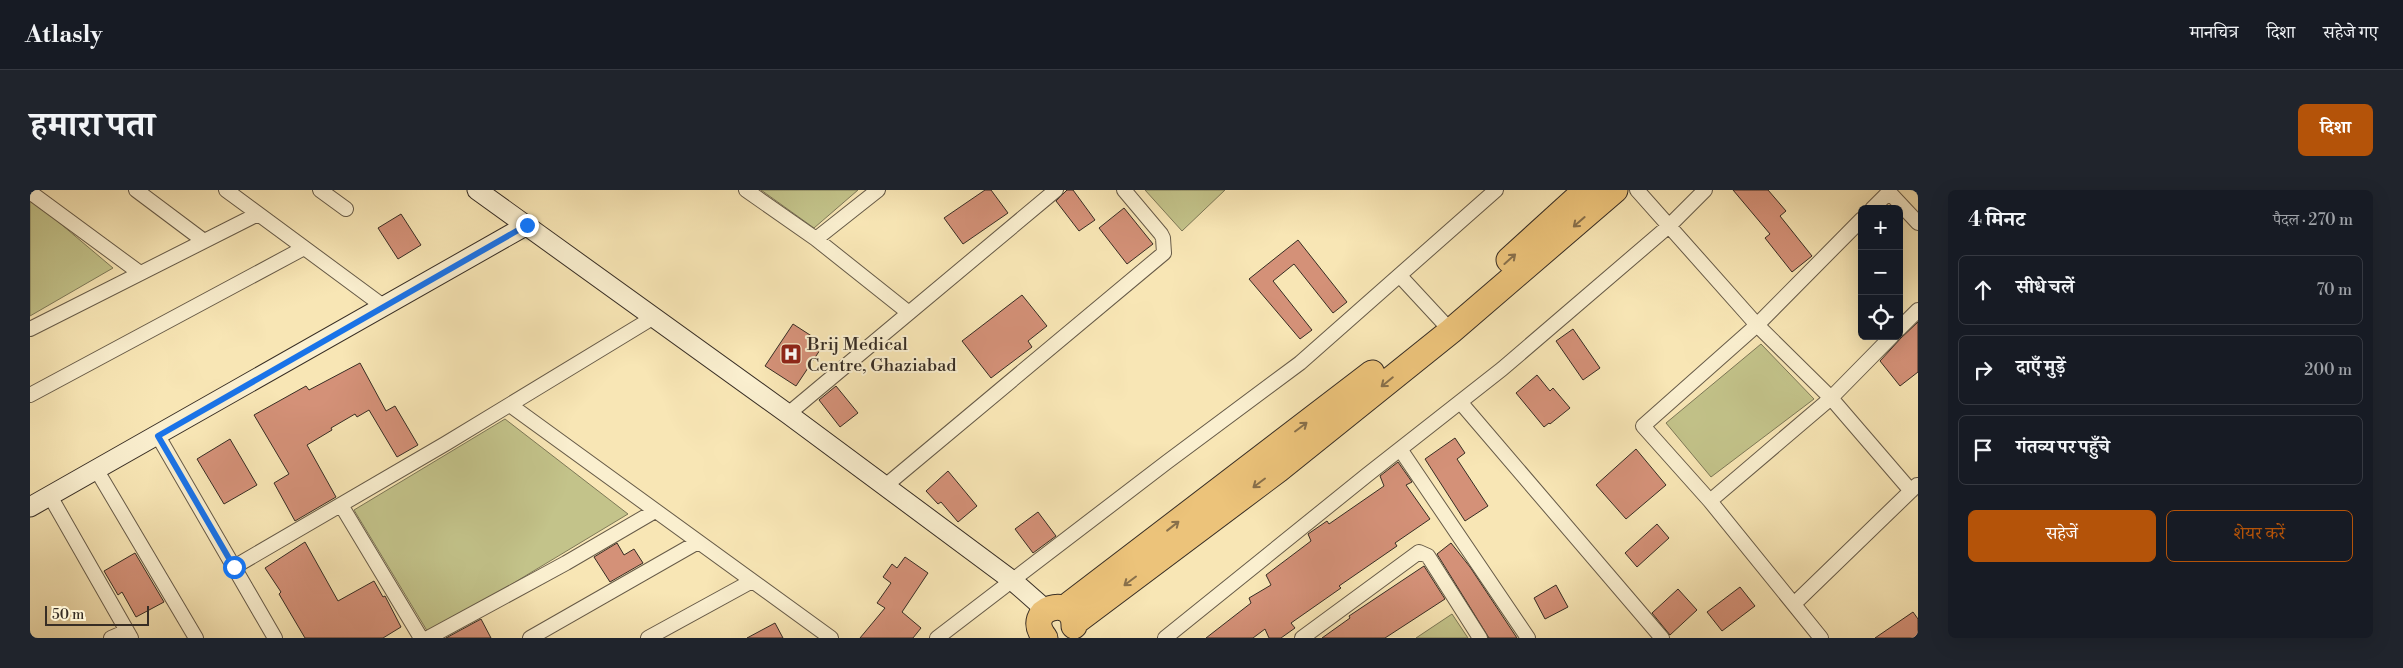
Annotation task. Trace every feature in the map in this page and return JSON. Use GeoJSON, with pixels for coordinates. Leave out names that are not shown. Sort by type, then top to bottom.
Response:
{"type":"FeatureCollection","features":[{"type":"Feature","properties":{"kind":"highway"},"geometry":{"type":"LineString","coordinates":[[1446,326],[1586,190]]}},
{"type":"Feature","properties":{"kind":"highway"},"geometry":{"type":"LineString","coordinates":[[1057,628],[1278,470],[1446,326],[1615,190]]}},
{"type":"Feature","properties":{"kind":"street"},"geometry":{"type":"LineString","coordinates":[[136,190],[204,241]]}},
{"type":"Feature","properties":{"kind":"street"},"geometry":{"type":"LineString","coordinates":[[226,190],[383,306]]}},
{"type":"Feature","properties":{"kind":"street"},"geometry":{"type":"LineString","coordinates":[[320,190],[346,209]]}},
{"type":"Feature","properties":{"kind":"street"},"geometry":{"type":"LineString","coordinates":[[477,190],[788,414],[1013,581],[1057,628]]}},
{"type":"Feature","properties":{"kind":"street"},"geometry":{"type":"LineString","coordinates":[[746,190],[816,239],[909,313]]}},
{"type":"Feature","properties":{"kind":"street"},"geometry":{"type":"LineString","coordinates":[[816,239],[878,190]]}},
{"type":"Feature","properties":{"kind":"street"},"geometry":{"type":"LineString","coordinates":[[788,414],[1056,190]]}},
{"type":"Feature","properties":{"kind":"street"},"geometry":{"type":"LineString","coordinates":[[884,487],[1164,253],[1161,234],[1124,190]]}},
{"type":"Feature","properties":{"kind":"street"},"geometry":{"type":"LineString","coordinates":[[937,638],[1300,363],[1496,190]]}},
{"type":"Feature","properties":{"kind":"street"},"geometry":{"type":"LineString","coordinates":[[1637,190],[1757,325],[1830,398],[1915,488],[1794,604]]}},
{"type":"Feature","properties":{"kind":"street"},"geometry":{"type":"LineString","coordinates":[[1165,638],[1460,403],[1670,225],[1705,190]]}},
{"type":"Feature","properties":{"kind":"street"},"geometry":{"type":"LineString","coordinates":[[30,192],[140,273]]}},
{"type":"Feature","properties":{"kind":"street"},"geometry":{"type":"LineString","coordinates":[[1876,205],[1889,192],[1901,205]]}},
{"type":"Feature","properties":{"kind":"street"},"geometry":{"type":"LineString","coordinates":[[1903,207],[1918,223]]}},
{"type":"Feature","properties":{"kind":"street"},"geometry":{"type":"LineString","coordinates":[[30,328],[258,214]]}},
{"type":"Feature","properties":{"kind":"street"},"geometry":{"type":"LineString","coordinates":[[1821,638],[1710,501],[1643,426],[1757,325],[1858,224]]}},
{"type":"Feature","properties":{"kind":"street"},"geometry":{"type":"LineString","coordinates":[[30,507],[527,225]]}},
{"type":"Feature","properties":{"kind":"street"},"geometry":{"type":"LineString","coordinates":[[30,395],[304,248]]}},
{"type":"Feature","properties":{"kind":"street"},"geometry":{"type":"LineString","coordinates":[[1400,276],[1446,326]]}},
{"type":"Feature","properties":{"kind":"street"},"geometry":{"type":"LineString","coordinates":[[1903,325],[1918,310]]}},
{"type":"Feature","properties":{"kind":"street"},"geometry":{"type":"LineString","coordinates":[[234,567],[654,317]]}},
{"type":"Feature","properties":{"kind":"street"},"geometry":{"type":"LineString","coordinates":[[1710,501],[1830,398],[1888,340]]}},
{"type":"Feature","properties":{"kind":"street"},"geometry":{"type":"LineString","coordinates":[[1460,403],[1662,638]]}},
{"type":"Feature","properties":{"kind":"street"},"geometry":{"type":"LineString","coordinates":[[510,404],[831,638]]}},
{"type":"Feature","properties":{"kind":"street"},"geometry":{"type":"LineString","coordinates":[[158,436],[275,638]]}},
{"type":"Feature","properties":{"kind":"street"},"geometry":{"type":"LineString","coordinates":[[1400,449],[1528,638]]}},
{"type":"Feature","properties":{"kind":"street"},"geometry":{"type":"LineString","coordinates":[[96,468],[196,638]]}},
{"type":"Feature","properties":{"kind":"street"},"geometry":{"type":"LineString","coordinates":[[50,496],[129,634],[112,638]]}},
{"type":"Feature","properties":{"kind":"street"},"geometry":{"type":"LineString","coordinates":[[341,505],[421,638]]}},
{"type":"Feature","properties":{"kind":"street"},"geometry":{"type":"LineString","coordinates":[[428,638],[566,563],[655,511]]}},
{"type":"Feature","properties":{"kind":"street"},"geometry":{"type":"LineString","coordinates":[[530,638],[698,542]]}},
{"type":"Feature","properties":{"kind":"street"},"geometry":{"type":"LineString","coordinates":[[1302,638],[1419,552],[1428,556],[1480,638]]}},
{"type":"Feature","properties":{"kind":"street"},"geometry":{"type":"LineString","coordinates":[[648,638],[752,581]]}},
{"type":"Feature","properties":{"kind":"green space"},"geometry":{"type":"Polygon","coordinates":[[[761,190],[858,190],[814,228],[761,190]]]}},
{"type":"Feature","properties":{"kind":"green space"},"geometry":{"type":"Polygon","coordinates":[[[1145,190],[1225,190],[1182,231],[1145,190]]]}},
{"type":"Feature","properties":{"kind":"green space"},"geometry":{"type":"Polygon","coordinates":[[[30,198],[113,268],[30,316],[30,198]]]}},
{"type":"Feature","properties":{"kind":"green space"},"geometry":{"type":"Polygon","coordinates":[[[1761,344],[1814,399],[1711,477],[1666,423],[1761,344]]]}},
{"type":"Feature","properties":{"kind":"green space"},"geometry":{"type":"Polygon","coordinates":[[[505,419],[628,514],[429,634],[354,510],[505,419]]]}},
{"type":"Feature","properties":{"kind":"green space"},"geometry":{"type":"Polygon","coordinates":[[[1452,614],[1468,638],[1416,638],[1452,614]]]}},
{"type":"Feature","properties":{"kind":"building"},"geometry":{"type":"Polygon","coordinates":[[[985,190],[991,190],[1008,213],[963,244],[944,218],[985,190]]]}},
{"type":"Feature","properties":{"kind":"building"},"geometry":{"type":"Polygon","coordinates":[[[1067,190],[1073,190],[1095,220],[1079,231],[1056,201],[1067,190]]]}},
{"type":"Feature","properties":{"kind":"building"},"geometry":{"type":"Polygon","coordinates":[[[1733,190],[1768,190],[1786,211],[1780,216],[1812,256],[1792,272],[1765,238],[1770,234],[1733,190]]]}},
{"type":"Feature","properties":{"kind":"building"},"geometry":{"type":"Polygon","coordinates":[[[1124,208],[1153,244],[1127,264],[1099,228],[1124,208]]]}},
{"type":"Feature","properties":{"kind":"building"},"geometry":{"type":"Polygon","coordinates":[[[401,214],[421,245],[398,259],[378,228],[401,214]]]}},
{"type":"Feature","properties":{"kind":"building"},"geometry":{"type":"Polygon","coordinates":[[[1298,240],[1347,302],[1333,313],[1294,264],[1273,281],[1312,330],[1300,339],[1249,279],[1298,240]]]}},
{"type":"Feature","properties":{"kind":"building"},"geometry":{"type":"Polygon","coordinates":[[[1022,295],[1047,326],[1028,341],[1032,347],[991,378],[962,341],[1022,295]]]}},
{"type":"Feature","properties":{"kind":"building"},"geometry":{"type":"Polygon","coordinates":[[[1918,322],[1918,372],[1900,386],[1880,361],[1899,340],[1903,340],[1903,336],[1918,322]]]}},
{"type":"Feature","properties":{"kind":"building"},"geometry":{"type":"Polygon","coordinates":[[[793,324],[824,344],[796,386],[765,366],[793,324]]]}},
{"type":"Feature","properties":{"kind":"building"},"geometry":{"type":"Polygon","coordinates":[[[1573,329],[1600,368],[1583,380],[1556,341],[1573,329]]]}},
{"type":"Feature","properties":{"kind":"building"},"geometry":{"type":"Polygon","coordinates":[[[360,363],[386,411],[395,406],[418,445],[397,457],[369,410],[357,417],[355,414],[331,428],[332,430],[307,445],[336,497],[295,521],[274,483],[289,474],[254,415],[306,386],[309,390],[360,363]]]}},
{"type":"Feature","properties":{"kind":"building"},"geometry":{"type":"Polygon","coordinates":[[[1537,375],[1550,391],[1553,388],[1570,408],[1544,427],[1516,393],[1537,375]]]}},
{"type":"Feature","properties":{"kind":"building"},"geometry":{"type":"Polygon","coordinates":[[[836,386],[858,413],[840,427],[819,400],[836,386]]]}},
{"type":"Feature","properties":{"kind":"building"},"geometry":{"type":"Polygon","coordinates":[[[1455,438],[1465,453],[1457,459],[1488,506],[1465,521],[1425,459],[1455,438]]]}},
{"type":"Feature","properties":{"kind":"building"},"geometry":{"type":"Polygon","coordinates":[[[230,439],[257,485],[224,504],[197,459],[230,439]]]}},
{"type":"Feature","properties":{"kind":"building"},"geometry":{"type":"Polygon","coordinates":[[[1636,449],[1666,485],[1626,519],[1596,485],[1636,449]]]}},
{"type":"Feature","properties":{"kind":"building"},"geometry":{"type":"Polygon","coordinates":[[[1398,462],[1412,482],[1406,485],[1430,519],[1395,543],[1397,546],[1339,586],[1341,588],[1291,623],[1295,628],[1281,638],[1269,638],[1265,629],[1253,638],[1206,638],[1251,603],[1249,598],[1271,585],[1266,575],[1311,541],[1308,534],[1327,521],[1329,524],[1384,486],[1380,476],[1398,462]]]}},
{"type":"Feature","properties":{"kind":"building"},"geometry":{"type":"Polygon","coordinates":[[[948,471],[977,506],[958,522],[941,502],[938,504],[926,491],[948,471]]]}},
{"type":"Feature","properties":{"kind":"building"},"geometry":{"type":"Polygon","coordinates":[[[1038,512],[1056,536],[1033,553],[1015,529],[1038,512]]]}},
{"type":"Feature","properties":{"kind":"building"},"geometry":{"type":"Polygon","coordinates":[[[1657,524],[1669,538],[1637,567],[1625,553],[1657,524]]]}},
{"type":"Feature","properties":{"kind":"building"},"geometry":{"type":"Polygon","coordinates":[[[305,542],[338,601],[374,581],[383,597],[385,596],[401,627],[383,638],[305,638],[279,594],[281,592],[265,568],[305,542]]]}},
{"type":"Feature","properties":{"kind":"building"},"geometry":{"type":"Polygon","coordinates":[[[617,543],[624,555],[634,549],[643,563],[610,582],[594,557],[617,543]]]}},
{"type":"Feature","properties":{"kind":"building"},"geometry":{"type":"Polygon","coordinates":[[[1451,543],[1470,567],[1517,638],[1489,638],[1437,554],[1451,543]]]}},
{"type":"Feature","properties":{"kind":"building"},"geometry":{"type":"Polygon","coordinates":[[[135,553],[164,602],[136,617],[122,592],[118,595],[104,571],[135,553]]]}},
{"type":"Feature","properties":{"kind":"building"},"geometry":{"type":"Polygon","coordinates":[[[905,557],[928,573],[902,612],[921,628],[913,638],[860,638],[885,608],[877,603],[891,583],[883,577],[892,564],[897,568],[905,557]]]}},
{"type":"Feature","properties":{"kind":"building"},"geometry":{"type":"Polygon","coordinates":[[[1424,566],[1445,599],[1385,638],[1322,638],[1350,618],[1349,616],[1424,566]]]}},
{"type":"Feature","properties":{"kind":"building"},"geometry":{"type":"Polygon","coordinates":[[[1556,585],[1568,607],[1545,619],[1534,598],[1556,585]]]}},
{"type":"Feature","properties":{"kind":"building"},"geometry":{"type":"Polygon","coordinates":[[[1740,587],[1755,606],[1722,631],[1707,612],[1740,587]]]}},
{"type":"Feature","properties":{"kind":"building"},"geometry":{"type":"Polygon","coordinates":[[[1678,589],[1697,610],[1670,635],[1652,613],[1678,589]]]}},
{"type":"Feature","properties":{"kind":"building"},"geometry":{"type":"Polygon","coordinates":[[[1913,612],[1918,619],[1918,638],[1875,638],[1913,612]]]}},
{"type":"Feature","properties":{"kind":"building"},"geometry":{"type":"Polygon","coordinates":[[[481,619],[491,638],[446,638],[481,619]]]}},
{"type":"Feature","properties":{"kind":"building"},"geometry":{"type":"Polygon","coordinates":[[[775,623],[783,638],[747,638],[775,623]]]}},
{"type":"Feature","properties":{"kind":"place","name":"Brij Medical Centre, Ghaziabad"},"geometry":{"type":"Point","coordinates":[791,354]}},
{"type":"Feature","properties":{"kind":"route"},"geometry":{"type":"LineString","coordinates":[[234,567],[158,436],[527,225]]}}]}
